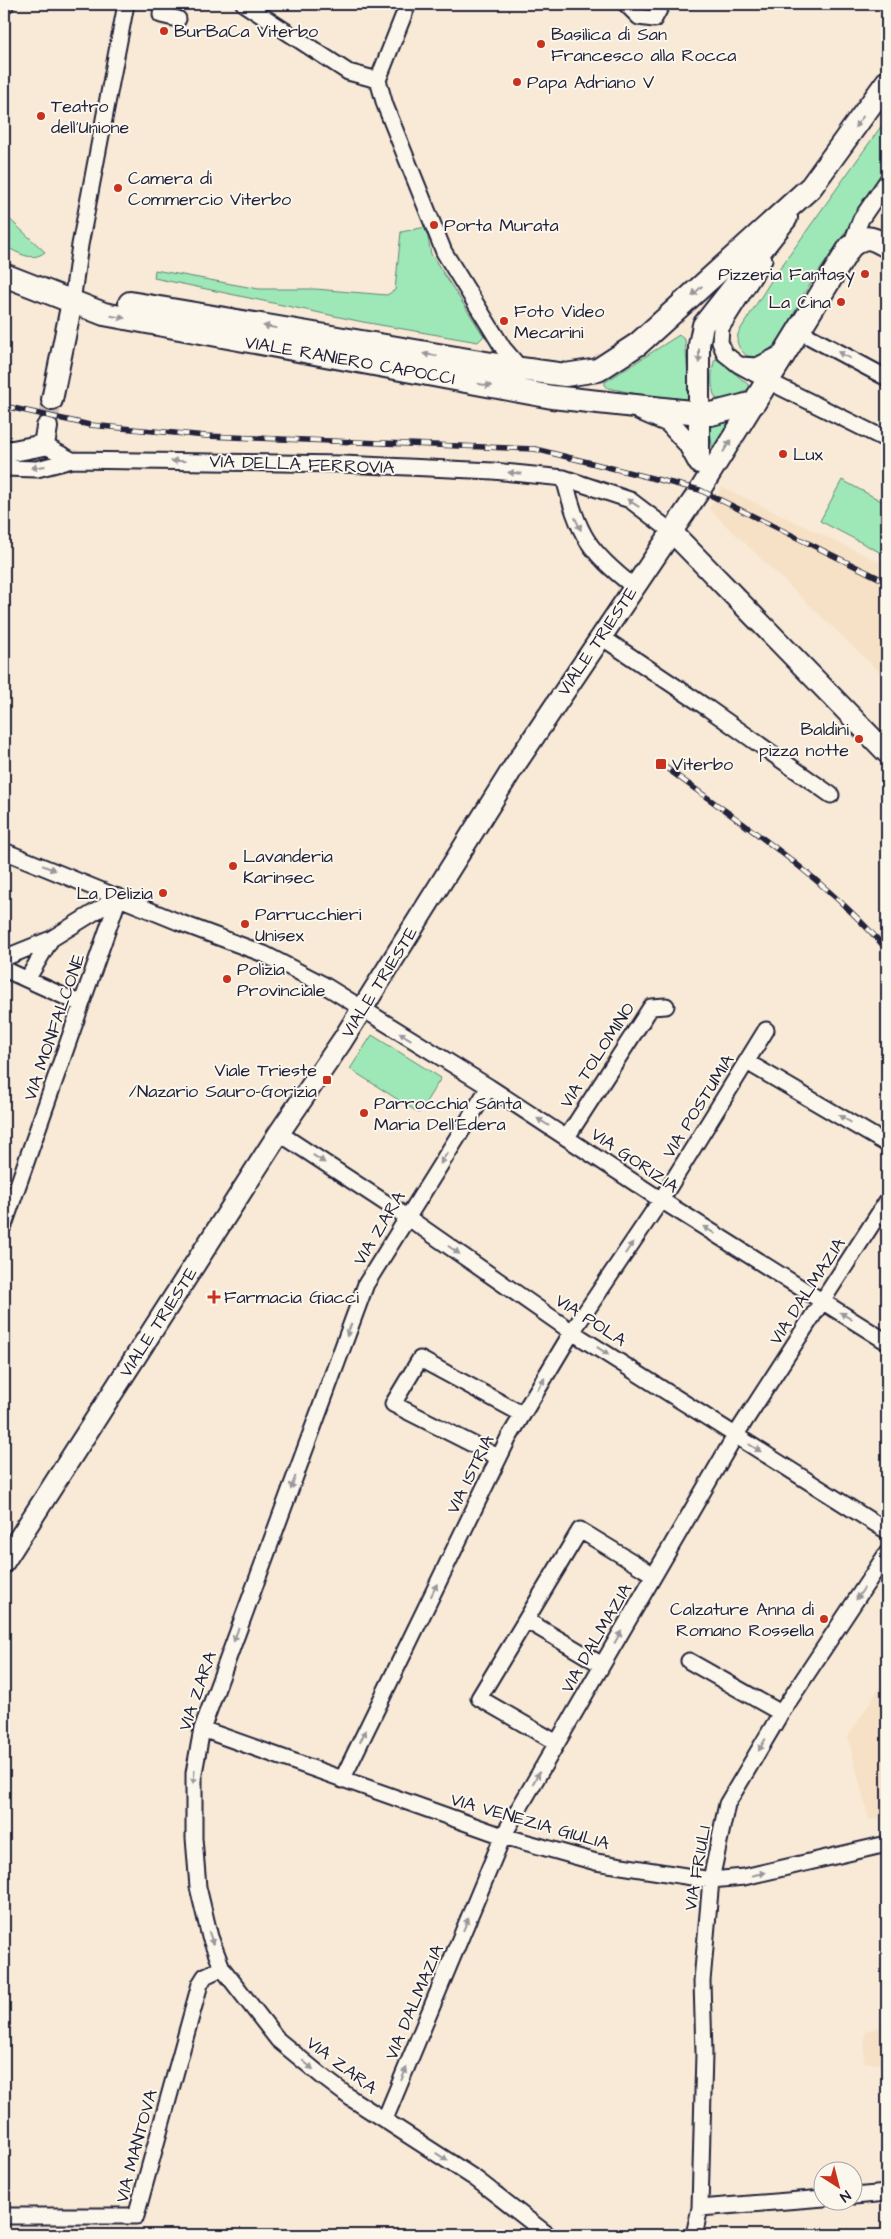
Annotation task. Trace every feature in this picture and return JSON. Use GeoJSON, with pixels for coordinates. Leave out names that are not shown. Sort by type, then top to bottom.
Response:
{"type":"FeatureCollection","features":[{"type":"Feature","properties":{"kind":"main road","name":"VIALE RANIERO CAPOCCI"},"geometry":{"type":"LineString","coordinates":[[72,302],[105,299],[565,376],[598,370],[638,344],[811,187],[887,82]]}},
{"type":"Feature","properties":{"kind":"main road"},"geometry":{"type":"LineString","coordinates":[[702,487],[698,463],[700,414],[699,345],[703,325],[811,187]]}},
{"type":"Feature","properties":{"kind":"main road"},"geometry":{"type":"LineString","coordinates":[[754,402],[850,247],[861,239],[879,242]]}},
{"type":"Feature","properties":{"kind":"main road","name":"VIALE RANIERO CAPOCCI"},"geometry":{"type":"LineString","coordinates":[[4,275],[104,314],[552,397],[700,414],[711,414],[754,402]]}},
{"type":"Feature","properties":{"kind":"main road"},"geometry":{"type":"LineString","coordinates":[[52,400],[72,302]]}},
{"type":"Feature","properties":{"kind":"main road","name":"VIALE TRIESTE"},"geometry":{"type":"LineString","coordinates":[[4,1562],[279,1133],[362,1009],[513,768],[702,487],[754,402]]}},
{"type":"Feature","properties":{"kind":"main road"},"geometry":{"type":"LineString","coordinates":[[631,406],[668,422],[688,443],[698,463]]}},
{"type":"Feature","properties":{"kind":"main road","name":"VIA DELLA FERROVIA"},"geometry":{"type":"LineString","coordinates":[[4,451],[13,451],[46,436]]}},
{"type":"Feature","properties":{"kind":"main road"},"geometry":{"type":"LineString","coordinates":[[672,532],[887,753]]}},
{"type":"Feature","properties":{"kind":"street"},"geometry":{"type":"LineString","coordinates":[[72,302],[80,246],[126,4]]}},
{"type":"Feature","properties":{"kind":"street"},"geometry":{"type":"LineString","coordinates":[[162,4],[161,15],[178,19]]}},
{"type":"Feature","properties":{"kind":"street"},"geometry":{"type":"LineString","coordinates":[[244,4],[348,72],[378,80]]}},
{"type":"Feature","properties":{"kind":"street"},"geometry":{"type":"LineString","coordinates":[[408,4],[378,80],[385,105],[444,252],[503,348],[521,369]]}},
{"type":"Feature","properties":{"kind":"street"},"geometry":{"type":"LineString","coordinates":[[626,4],[639,17],[654,18],[662,4]]}},
{"type":"Feature","properties":{"kind":"street"},"geometry":{"type":"LineString","coordinates":[[850,247],[861,219],[887,181]]}},
{"type":"Feature","properties":{"kind":"street"},"geometry":{"type":"LineString","coordinates":[[811,187],[721,328],[720,342],[725,354],[739,365],[887,440]]}},
{"type":"Feature","properties":{"kind":"street"},"geometry":{"type":"LineString","coordinates":[[879,242],[869,226],[887,198]]}},
{"type":"Feature","properties":{"kind":"street"},"geometry":{"type":"LineString","coordinates":[[799,331],[887,378]]}},
{"type":"Feature","properties":{"kind":"street"},"geometry":{"type":"LineString","coordinates":[[739,365],[757,366],[786,352]]}},
{"type":"Feature","properties":{"kind":"street","name":"VIA DELLA FERROVIA"},"geometry":{"type":"LineString","coordinates":[[46,436],[72,460],[343,464],[493,471],[564,478],[630,500],[672,532]]}},
{"type":"Feature","properties":{"kind":"street"},"geometry":{"type":"LineString","coordinates":[[4,468],[38,469],[72,460]]}},
{"type":"Feature","properties":{"kind":"street"},"geometry":{"type":"LineString","coordinates":[[564,478],[574,517],[587,543],[607,565],[634,587]]}},
{"type":"Feature","properties":{"kind":"street"},"geometry":{"type":"LineString","coordinates":[[600,636],[831,795]]}},
{"type":"Feature","properties":{"kind":"street","name":"VIA GORIZIA"},"geometry":{"type":"LineString","coordinates":[[4,851],[181,923],[264,954],[324,985],[567,1136],[662,1200],[887,1342]]}},
{"type":"Feature","properties":{"kind":"street"},"geometry":{"type":"LineString","coordinates":[[4,958],[51,939],[119,897]]}},
{"type":"Feature","properties":{"kind":"street","name":"VIA MONFALCONE"},"geometry":{"type":"LineString","coordinates":[[4,1226],[119,897]]}},
{"type":"Feature","properties":{"kind":"street"},"geometry":{"type":"LineString","coordinates":[[28,978],[51,939]]}},
{"type":"Feature","properties":{"kind":"street"},"geometry":{"type":"LineString","coordinates":[[4,969],[28,978],[81,1004]]}},
{"type":"Feature","properties":{"kind":"street","name":"VIA TOLOMINO"},"geometry":{"type":"LineString","coordinates":[[567,1136],[651,1007],[666,1006]]}},
{"type":"Feature","properties":{"kind":"street","name":"VIA POSTUMIA"},"geometry":{"type":"LineString","coordinates":[[662,1200],[766,1030]]}},
{"type":"Feature","properties":{"kind":"street"},"geometry":{"type":"LineString","coordinates":[[747,1062],[887,1144]]}},
{"type":"Feature","properties":{"kind":"street","name":"VIA ZARA"},"geometry":{"type":"LineString","coordinates":[[489,1087],[366,1284],[202,1729],[194,1773],[194,1838],[198,1887],[210,1937],[222,1968],[278,2040],[352,2099],[476,2179],[548,2235]]}},
{"type":"Feature","properties":{"kind":"street","name":"VIA POLA"},"geometry":{"type":"LineString","coordinates":[[279,1133],[407,1217],[572,1332],[887,1531]]}},
{"type":"Feature","properties":{"kind":"street","name":"VIA ISTRIA"},"geometry":{"type":"LineString","coordinates":[[342,1780],[498,1457],[572,1332],[662,1200]]}},
{"type":"Feature","properties":{"kind":"street","name":"VIA DALMAZIA"},"geometry":{"type":"LineString","coordinates":[[385,2119],[503,1836],[735,1436],[887,1201]]}},
{"type":"Feature","properties":{"kind":"street"},"geometry":{"type":"LineString","coordinates":[[498,1457],[393,1404],[420,1359],[522,1414]]}},
{"type":"Feature","properties":{"kind":"street"},"geometry":{"type":"LineString","coordinates":[[557,1743],[479,1698],[580,1530],[654,1575]]}},
{"type":"Feature","properties":{"kind":"street","name":"VIA FRIULI"},"geometry":{"type":"LineString","coordinates":[[694,2235],[700,2208],[704,2053],[702,1981],[711,1880],[728,1804],[781,1713],[887,1553]]}},
{"type":"Feature","properties":{"kind":"street"},"geometry":{"type":"LineString","coordinates":[[526,1620],[602,1665]]}},
{"type":"Feature","properties":{"kind":"street"},"geometry":{"type":"LineString","coordinates":[[689,1660],[781,1713]]}},
{"type":"Feature","properties":{"kind":"street","name":"VIA VENEZIA GIULIA"},"geometry":{"type":"LineString","coordinates":[[202,1729],[503,1836],[596,1862],[711,1880],[744,1878],[887,1844]]}},
{"type":"Feature","properties":{"kind":"street","name":"VIA MANTOVA"},"geometry":{"type":"LineString","coordinates":[[4,2216],[136,2216],[200,1984],[205,1976],[222,1968]]}},
{"type":"Feature","properties":{"kind":"street"},"geometry":{"type":"LineString","coordinates":[[864,2195],[887,2193]]}},
{"type":"Feature","properties":{"kind":"street"},"geometry":{"type":"LineString","coordinates":[[700,2208],[814,2199]]}},
{"type":"Feature","properties":{"kind":"shaded area"},"geometry":{"type":"Polygon","coordinates":[[[722,487],[887,566],[887,679],[709,509],[722,487]]]}},
{"type":"Feature","properties":{"kind":"shaded area"},"geometry":{"type":"Polygon","coordinates":[[[887,1676],[887,1817],[869,1820],[848,1737],[887,1676]]]}},
{"type":"Feature","properties":{"kind":"shaded area"},"geometry":{"type":"Polygon","coordinates":[[[887,2025],[887,2065],[864,2062],[865,2031],[887,2025]]]}},
{"type":"Feature","properties":{"kind":"green space"},"geometry":{"type":"Polygon","coordinates":[[[887,118],[887,170],[801,298],[789,324],[779,339],[758,357],[747,356],[741,350],[737,341],[740,330],[771,281],[887,118]]]}},
{"type":"Feature","properties":{"kind":"green space"},"geometry":{"type":"Polygon","coordinates":[[[4,214],[45,252],[35,257],[30,257],[4,246],[4,214]]]}},
{"type":"Feature","properties":{"kind":"green space"},"geometry":{"type":"Polygon","coordinates":[[[426,227],[431,254],[484,336],[478,342],[363,322],[154,278],[155,270],[259,289],[315,289],[387,295],[395,290],[401,232],[426,227]]]}},
{"type":"Feature","properties":{"kind":"green space"},"geometry":{"type":"Polygon","coordinates":[[[679,335],[685,340],[690,399],[686,404],[608,388],[605,385],[605,382],[679,335]]]}},
{"type":"Feature","properties":{"kind":"green space"},"geometry":{"type":"Polygon","coordinates":[[[715,359],[719,360],[751,387],[734,398],[716,399],[712,379],[715,359]]]}},
{"type":"Feature","properties":{"kind":"green space"},"geometry":{"type":"Polygon","coordinates":[[[734,416],[713,452],[709,423],[734,416]]]}},
{"type":"Feature","properties":{"kind":"green space"},"geometry":{"type":"Polygon","coordinates":[[[842,480],[887,504],[887,556],[820,521],[842,480]]]}},
{"type":"Feature","properties":{"kind":"green space"},"geometry":{"type":"Polygon","coordinates":[[[372,1035],[441,1078],[419,1113],[350,1069],[372,1035]]]}},
{"type":"Feature","properties":{"kind":"tunnel"},"geometry":{"type":"LineString","coordinates":[[47,427],[52,400]]}},
{"type":"Feature","properties":{"kind":"railway"},"geometry":{"type":"LineString","coordinates":[[4,406],[90,425],[206,436],[535,449],[700,490],[887,582]]}},
{"type":"Feature","properties":{"kind":"railway"},"geometry":{"type":"LineString","coordinates":[[661,764],[780,851],[808,874],[862,923],[887,950]]}},
{"type":"Feature","properties":{"kind":"place","name":"BurBaCa Viterbo"},"geometry":{"type":"Point","coordinates":[164,31]}},
{"type":"Feature","properties":{"kind":"place","name":"Basilica di San Francesco alla Rocca"},"geometry":{"type":"Point","coordinates":[541,44]}},
{"type":"Feature","properties":{"kind":"place","name":"Papa Adriano V"},"geometry":{"type":"Point","coordinates":[517,82]}},
{"type":"Feature","properties":{"kind":"place","name":"Teatro dell'Unione"},"geometry":{"type":"Point","coordinates":[41,116]}},
{"type":"Feature","properties":{"kind":"place","name":"Camera di Commercio Viterbo"},"geometry":{"type":"Point","coordinates":[118,188]}},
{"type":"Feature","properties":{"kind":"place","name":"Porta Murata"},"geometry":{"type":"Point","coordinates":[434,225]}},
{"type":"Feature","properties":{"kind":"place","name":"Pizzeria Fantasy"},"geometry":{"type":"Point","coordinates":[865,274]}},
{"type":"Feature","properties":{"kind":"place","name":"La Cina"},"geometry":{"type":"Point","coordinates":[841,302]}},
{"type":"Feature","properties":{"kind":"place","name":"Foto Video Mecarini"},"geometry":{"type":"Point","coordinates":[504,321]}},
{"type":"Feature","properties":{"kind":"place","name":"Lux"},"geometry":{"type":"Point","coordinates":[783,454]}},
{"type":"Feature","properties":{"kind":"place","name":"Baldini pizza notte"},"geometry":{"type":"Point","coordinates":[859,739]}},
{"type":"Feature","properties":{"kind":"place","name":"Viterbo"},"geometry":{"type":"Point","coordinates":[661,764]}},
{"type":"Feature","properties":{"kind":"place","name":"Lavanderia Karinsec"},"geometry":{"type":"Point","coordinates":[233,866]}},
{"type":"Feature","properties":{"kind":"place","name":"La Delizia"},"geometry":{"type":"Point","coordinates":[163,893]}},
{"type":"Feature","properties":{"kind":"place","name":"Parrucchieri Unisex"},"geometry":{"type":"Point","coordinates":[245,924]}},
{"type":"Feature","properties":{"kind":"place","name":"Polizia Provinciale"},"geometry":{"type":"Point","coordinates":[227,979]}},
{"type":"Feature","properties":{"kind":"place","name":"Viale Trieste /Nazario Sauro-Gorizia"},"geometry":{"type":"Point","coordinates":[327,1080]}},
{"type":"Feature","properties":{"kind":"place","name":"Parrocchia Santa Maria Dell'Edera"},"geometry":{"type":"Point","coordinates":[364,1113]}},
{"type":"Feature","properties":{"kind":"place","name":"Farmacia Giacci"},"geometry":{"type":"Point","coordinates":[214,1297]}},
{"type":"Feature","properties":{"kind":"place","name":"Calzature Anna di Romano Rossella"},"geometry":{"type":"Point","coordinates":[824,1619]}}]}
